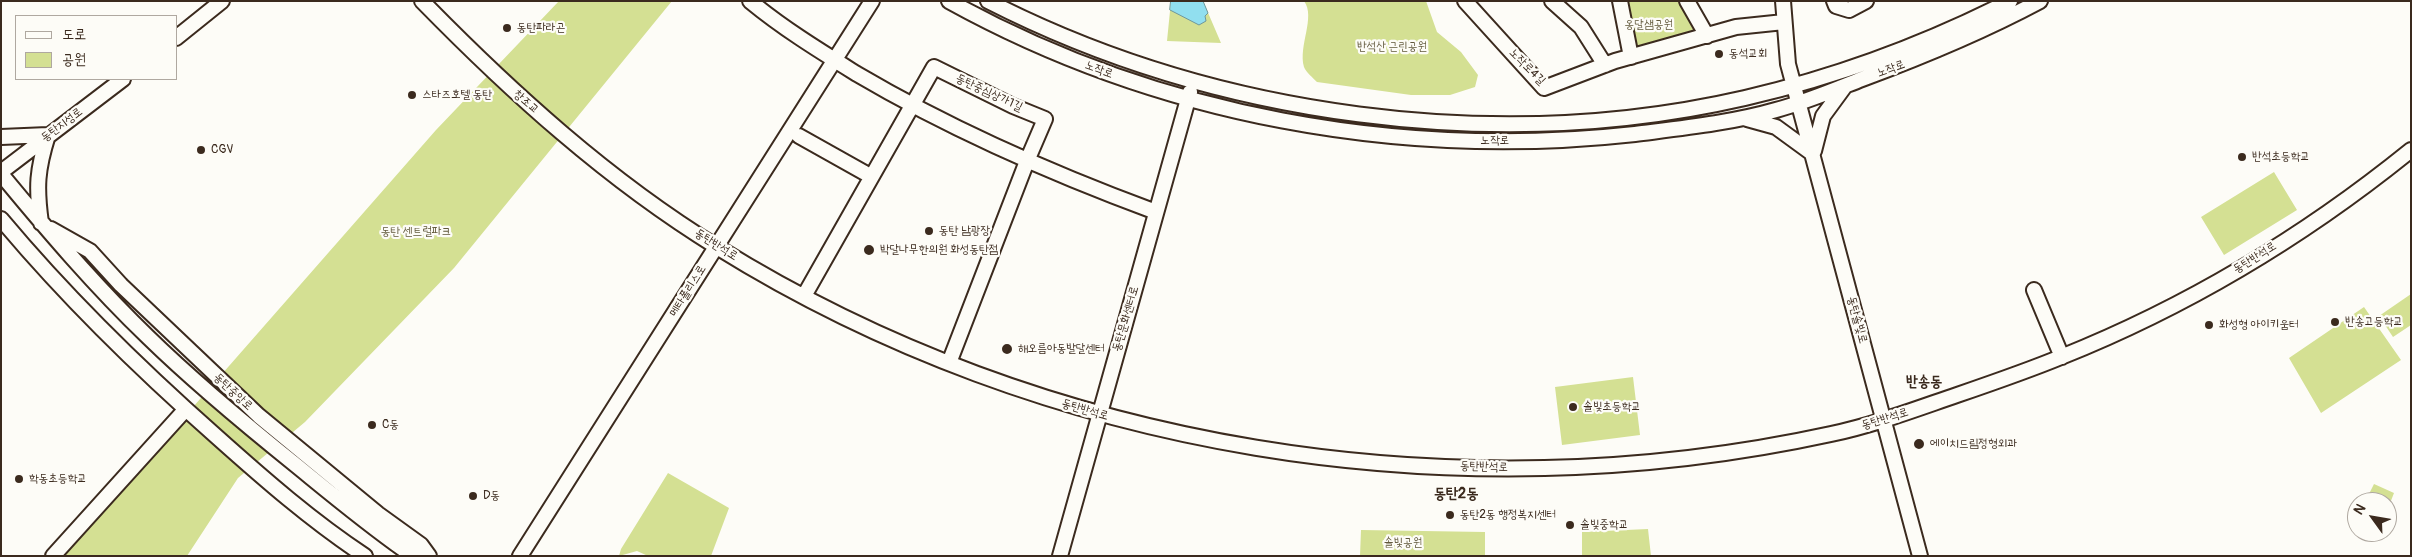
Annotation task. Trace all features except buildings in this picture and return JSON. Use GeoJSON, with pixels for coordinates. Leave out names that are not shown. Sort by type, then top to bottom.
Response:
{"type":"FeatureCollection","features":[{"type":"Feature","properties":{"kind":"street"},"geometry":{"type":"LineString","coordinates":[[178,36],[222,1]]}},
{"type":"Feature","properties":{"kind":"street","name":"창조교"},"geometry":{"type":"LineString","coordinates":[[422,1],[489,70],[563,133]]}},
{"type":"Feature","properties":{"kind":"street"},"geometry":{"type":"LineString","coordinates":[[750,1],[780,26],[912,107],[1027,161],[1156,212]]}},
{"type":"Feature","properties":{"kind":"street","name":"메타폴리스로"},"geometry":{"type":"LineString","coordinates":[[524,550],[872,1]]}},
{"type":"Feature","properties":{"kind":"street","name":"노작로"},"geometry":{"type":"LineString","coordinates":[[949,1],[1005,30],[1062,56],[1188,99],[1246,113],[1349,132],[1422,139],[1496,142],[1601,138],[1741,118],[1799,102],[1846,86],[1959,42],[2040,1]]}},
{"type":"Feature","properties":{"kind":"street","name":"노작로"},"geometry":{"type":"LineString","coordinates":[[988,1],[1052,31],[1135,63],[1193,82],[1251,96],[1378,117],[1487,124],[1616,118],[1741,99],[1795,85],[1910,46],[2010,1]]}},
{"type":"Feature","properties":{"kind":"street","name":"노작로4길"},"geometry":{"type":"LineString","coordinates":[[1464,1],[1544,88],[1605,65],[1736,27],[1784,22]]}},
{"type":"Feature","properties":{"kind":"street"},"geometry":{"type":"LineString","coordinates":[[1552,1],[1581,27],[1605,65]]}},
{"type":"Feature","properties":{"kind":"street"},"geometry":{"type":"LineString","coordinates":[[1620,1],[1631,57]]}},
{"type":"Feature","properties":{"kind":"street"},"geometry":{"type":"LineString","coordinates":[[1687,1],[1690,2],[1707,36]]}},
{"type":"Feature","properties":{"kind":"street"},"geometry":{"type":"LineString","coordinates":[[1783,1],[1788,64],[1795,85]]}},
{"type":"Feature","properties":{"kind":"street"},"geometry":{"type":"LineString","coordinates":[[1834,1],[1836,6],[1849,10],[1866,1]]}},
{"type":"Feature","properties":{"kind":"street"},"geometry":{"type":"LineString","coordinates":[[1129,80],[1137,72],[1135,63]]}},
{"type":"Feature","properties":{"kind":"street","name":"동탄중심상가1길"},"geometry":{"type":"LineString","coordinates":[[804,296],[934,67],[1045,119],[949,363]]}},
{"type":"Feature","properties":{"kind":"street"},"geometry":{"type":"LineString","coordinates":[[1841,70],[1836,76],[1835,81],[1838,86],[1846,86]]}},
{"type":"Feature","properties":{"kind":"street","name":"동탄지성로"},"geometry":{"type":"LineString","coordinates":[[1,173],[122,80]]}},
{"type":"Feature","properties":{"kind":"street","name":"동탄문화센터로"},"geometry":{"type":"LineString","coordinates":[[1060,556],[1193,82]]}},
{"type":"Feature","properties":{"kind":"street","name":"동탄솔빛로"},"geometry":{"type":"LineString","coordinates":[[1795,85],[1920,556]]}},
{"type":"Feature","properties":{"kind":"street"},"geometry":{"type":"LineString","coordinates":[[1741,99],[1748,107],[1741,118],[1776,127],[1813,154],[1823,116],[1846,86]]}},
{"type":"Feature","properties":{"kind":"street"},"geometry":{"type":"LineString","coordinates":[[1246,113],[1243,103],[1251,96]]}},
{"type":"Feature","properties":{"kind":"street","name":"동탄반석로"},"geometry":{"type":"LineString","coordinates":[[563,133],[633,190],[716,247],[804,296],[873,331],[949,363],[1022,390],[1099,415],[1207,439],[1308,456],[1408,464],[1536,469],[1705,457],[1833,434],[1884,420],[2062,357],[2160,312],[2223,278],[2306,226],[2377,178],[2411,150]]}},
{"type":"Feature","properties":{"kind":"street"},"geometry":{"type":"LineString","coordinates":[[1,137],[48,135],[41,157],[37,181],[42,224]]}},
{"type":"Feature","properties":{"kind":"street"},"geometry":{"type":"LineString","coordinates":[[799,136],[865,173]]}},
{"type":"Feature","properties":{"kind":"street","name":"동탄중앙로"},"geometry":{"type":"LineString","coordinates":[[1,173],[42,224],[94,282],[149,338],[356,516],[413,556]]}},
{"type":"Feature","properties":{"kind":"street"},"geometry":{"type":"LineString","coordinates":[[1,219],[92,322],[185,410],[284,496],[364,556]]}},
{"type":"Feature","properties":{"kind":"street","name":"동탄중앙로"},"geometry":{"type":"LineString","coordinates":[[42,224],[90,252],[121,285],[259,416],[378,514],[421,545],[429,556]]}},
{"type":"Feature","properties":{"kind":"street"},"geometry":{"type":"LineString","coordinates":[[1,232],[19,240]]}},
{"type":"Feature","properties":{"kind":"street"},"geometry":{"type":"LineString","coordinates":[[2034,290],[2062,357]]}},
{"type":"Feature","properties":{"kind":"street"},"geometry":{"type":"LineString","coordinates":[[53,556],[185,410]]}},
{"type":"Feature","properties":{"kind":"street"},"geometry":{"type":"LineString","coordinates":[[512,556],[524,550]]}},
{"type":"Feature","properties":{"kind":"green space","name":"동탄 센트럴파크"},"geometry":{"type":"Polygon","coordinates":[[[559,1],[672,1],[454,268],[305,422],[238,478],[187,556],[54,556],[179,423],[436,130],[559,1]]]}},
{"type":"Feature","properties":{"kind":"green space"},"geometry":{"type":"Polygon","coordinates":[[[1171,1],[1203,1],[1221,43],[1167,41],[1171,1]]]}},
{"type":"Feature","properties":{"kind":"green space","name":"반석산 근린공원"},"geometry":{"type":"Polygon","coordinates":[[[1304,1],[1426,1],[1437,32],[1461,52],[1478,75],[1475,87],[1450,95],[1411,95],[1317,82],[1304,67],[1303,50],[1308,15],[1304,1]]]}},
{"type":"Feature","properties":{"kind":"green space","name":"옹달샘공원"},"geometry":{"type":"Polygon","coordinates":[[[1621,1],[1685,1],[1704,34],[1632,54],[1621,1]]]}},
{"type":"Feature","properties":{"kind":"green space"},"geometry":{"type":"Polygon","coordinates":[[[2274,172],[2297,210],[2224,255],[2201,217],[2274,172]]]}},
{"type":"Feature","properties":{"kind":"green space"},"geometry":{"type":"Polygon","coordinates":[[[2411,294],[2411,325],[2393,337],[2379,316],[2411,294]]]}},
{"type":"Feature","properties":{"kind":"green space"},"geometry":{"type":"Polygon","coordinates":[[[2364,307],[2401,360],[2321,413],[2289,358],[2364,307]]]}},
{"type":"Feature","properties":{"kind":"green space"},"geometry":{"type":"Polygon","coordinates":[[[1633,377],[1640,435],[1562,445],[1555,387],[1633,377]]]}},
{"type":"Feature","properties":{"kind":"green space"},"geometry":{"type":"Polygon","coordinates":[[[668,473],[729,508],[711,556],[648,556],[637,551],[619,556],[621,549],[668,473]]]}},
{"type":"Feature","properties":{"kind":"green space"},"geometry":{"type":"Polygon","coordinates":[[[2374,484],[2392,492],[2370,492],[2374,484]]]}},
{"type":"Feature","properties":{"kind":"green space"},"geometry":{"type":"Polygon","coordinates":[[[1648,529],[1651,556],[1582,556],[1582,532],[1648,529]]]}},
{"type":"Feature","properties":{"kind":"green space","name":"솔빛공원"},"geometry":{"type":"Polygon","coordinates":[[[1361,530],[1485,532],[1485,556],[1360,556],[1361,530]]]}},
{"type":"Feature","properties":{"kind":"water"},"geometry":{"type":"Polygon","coordinates":[[[1171,1],[1203,1],[1208,13],[1205,16],[1206,21],[1199,25],[1170,10],[1171,1]]]}},
{"type":"Feature","properties":{"kind":"place","name":"동탄파라곤"},"geometry":{"type":"Point","coordinates":[507,28]}},
{"type":"Feature","properties":{"kind":"place","name":"동석교회"},"geometry":{"type":"Point","coordinates":[1719,54]}},
{"type":"Feature","properties":{"kind":"place","name":"스타즈호텔 동탄"},"geometry":{"type":"Point","coordinates":[412,95]}},
{"type":"Feature","properties":{"kind":"place","name":"CGV"},"geometry":{"type":"Point","coordinates":[201,150]}},
{"type":"Feature","properties":{"kind":"place","name":"반석초등학교"},"geometry":{"type":"Point","coordinates":[2242,157]}},
{"type":"Feature","properties":{"kind":"place","name":"동탄 남광장"},"geometry":{"type":"Point","coordinates":[929,231]}},
{"type":"Feature","properties":{"kind":"place","name":"박달나무한의원 화성동탄점"},"geometry":{"type":"Point","coordinates":[869,250]}},
{"type":"Feature","properties":{"kind":"place","name":"반송고등학교"},"geometry":{"type":"Point","coordinates":[2335,322]}},
{"type":"Feature","properties":{"kind":"place","name":"화성형 아이키움터"},"geometry":{"type":"Point","coordinates":[2209,325]}},
{"type":"Feature","properties":{"kind":"place","name":"해오름아동발달센터"},"geometry":{"type":"Point","coordinates":[1007,349]}},
{"type":"Feature","properties":{"kind":"place","name":"솔빛초등학교"},"geometry":{"type":"Point","coordinates":[1573,407]}},
{"type":"Feature","properties":{"kind":"place","name":"C동"},"geometry":{"type":"Point","coordinates":[372,425]}},
{"type":"Feature","properties":{"kind":"place","name":"에이치드림정형외과"},"geometry":{"type":"Point","coordinates":[1919,444]}},
{"type":"Feature","properties":{"kind":"place","name":"학동초등학교"},"geometry":{"type":"Point","coordinates":[19,479]}},
{"type":"Feature","properties":{"kind":"place","name":"D동"},"geometry":{"type":"Point","coordinates":[473,496]}},
{"type":"Feature","properties":{"kind":"place","name":"동탄2동 행정복지센터"},"geometry":{"type":"Point","coordinates":[1450,515]}},
{"type":"Feature","properties":{"kind":"place","name":"솔빛중학교"},"geometry":{"type":"Point","coordinates":[1570,525]}},
{"type":"Feature","properties":{"kind":"district","name":"반송동"},"geometry":{"type":"Point","coordinates":[1924,382]}},
{"type":"Feature","properties":{"kind":"district","name":"동탄2동"},"geometry":{"type":"Point","coordinates":[1456,494]}}]}
